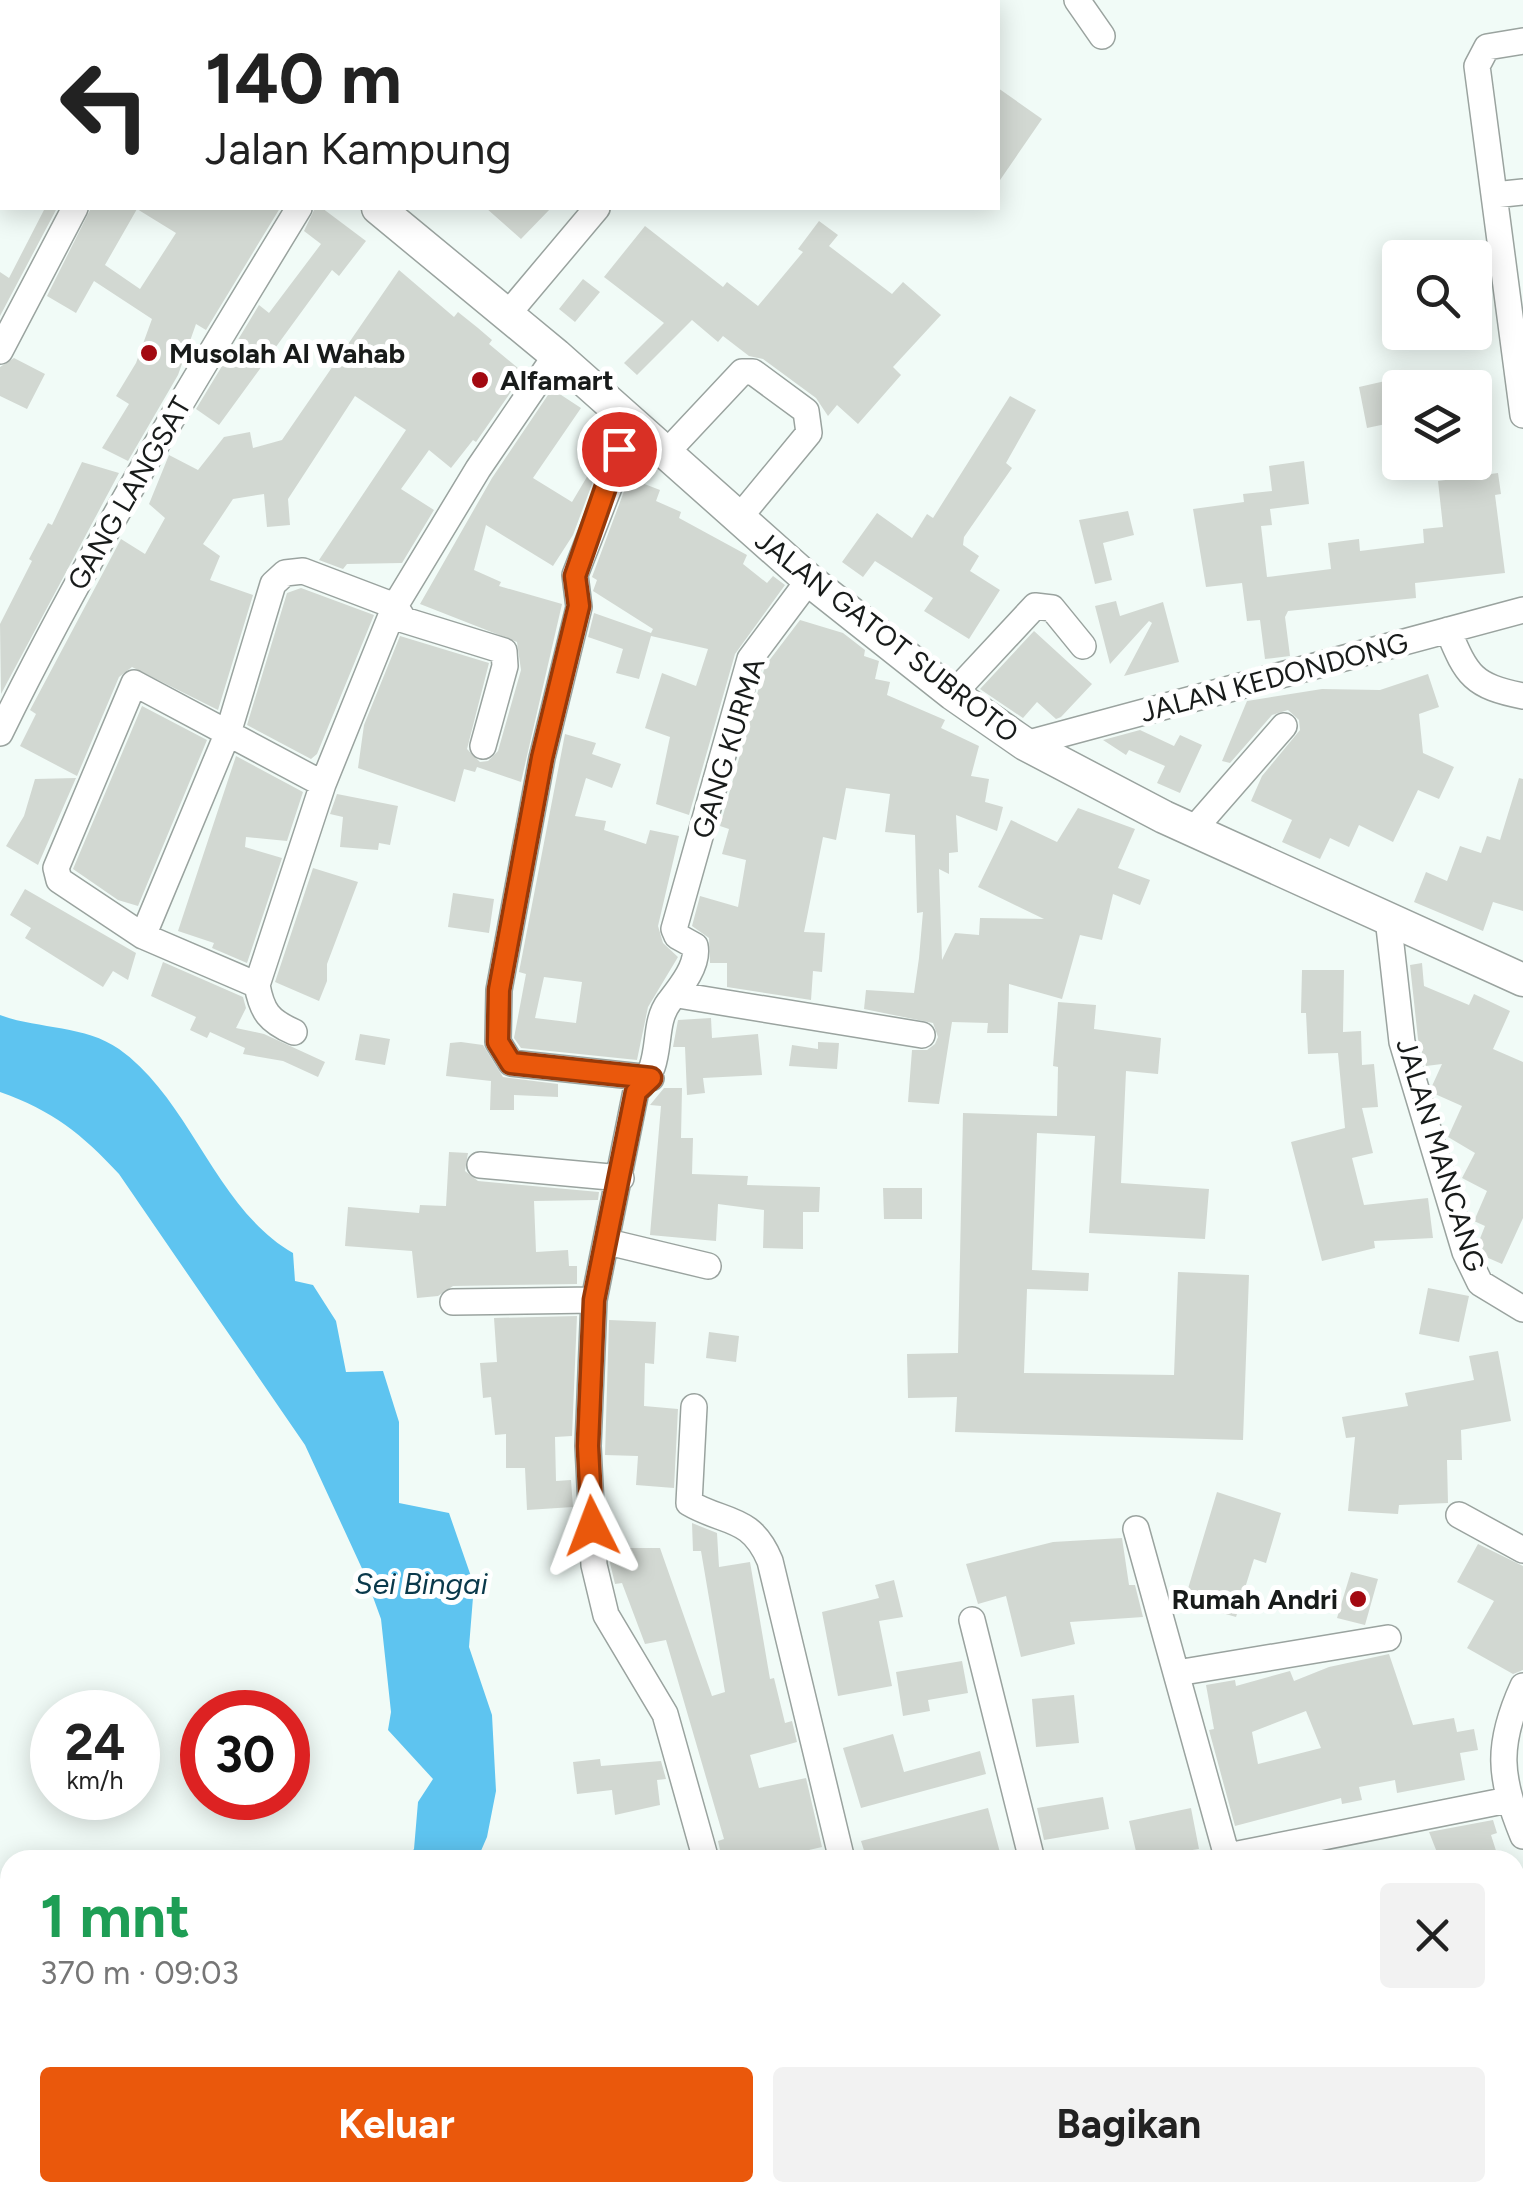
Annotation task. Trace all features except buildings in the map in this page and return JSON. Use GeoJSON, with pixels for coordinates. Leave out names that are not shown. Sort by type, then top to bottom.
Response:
{"type":"FeatureCollection","features":[{"type":"Feature","properties":{"kind":"main road","name":"JALAN GATOT SUBROTO"},"geometry":{"type":"LineString","coordinates":[[386,210],[556,355],[738,520],[953,694],[1025,744],[1194,829],[1523,980]]}},
{"type":"Feature","properties":{"kind":"street"},"geometry":{"type":"LineString","coordinates":[[1079,0],[1102,36]]}},
{"type":"Feature","properties":{"kind":"street"},"geometry":{"type":"LineString","coordinates":[[1523,41],[1487,47],[1477,66],[1523,414]]}},
{"type":"Feature","properties":{"kind":"street"},"geometry":{"type":"LineString","coordinates":[[1494,195],[1523,192]]}},
{"type":"Feature","properties":{"kind":"street"},"geometry":{"type":"LineString","coordinates":[[0,351],[75,210]]}},
{"type":"Feature","properties":{"kind":"street","name":"GANG LANGSAT"},"geometry":{"type":"LineString","coordinates":[[0,733],[50,629],[148,455],[298,210]]}},
{"type":"Feature","properties":{"kind":"street"},"geometry":{"type":"LineString","coordinates":[[507,315],[596,210]]}},
{"type":"Feature","properties":{"kind":"street"},"geometry":{"type":"LineString","coordinates":[[294,1032],[271,1022],[261,1006],[258,985],[322,784],[395,606],[478,469],[556,355]]}},
{"type":"Feature","properties":{"kind":"street"},"geometry":{"type":"LineString","coordinates":[[666,453],[742,372],[754,372],[806,412],[809,434],[738,520]]}},
{"type":"Feature","properties":{"kind":"street"},"geometry":{"type":"LineString","coordinates":[[625,421],[613,477],[575,576],[579,606],[542,758],[502,971],[498,1042],[511,1063],[651,1078]]}},
{"type":"Feature","properties":{"kind":"street"},"geometry":{"type":"LineString","coordinates":[[143,936],[229,730],[273,584],[285,572],[303,572],[395,606],[404,620],[504,651],[505,666],[482,746]]}},
{"type":"Feature","properties":{"kind":"street","name":"GANG KURMA"},"geometry":{"type":"LineString","coordinates":[[678,995],[697,950],[674,929],[750,659],[810,580]]}},
{"type":"Feature","properties":{"kind":"street"},"geometry":{"type":"LineString","coordinates":[[953,694],[1035,606],[1052,608],[1083,646]]}},
{"type":"Feature","properties":{"kind":"street","name":"JALAN KEDONDONG"},"geometry":{"type":"LineString","coordinates":[[1025,744],[1523,610]]}},
{"type":"Feature","properties":{"kind":"street"},"geometry":{"type":"LineString","coordinates":[[1448,630],[1465,672],[1488,689],[1523,696]]}},
{"type":"Feature","properties":{"kind":"street"},"geometry":{"type":"LineString","coordinates":[[258,985],[143,936],[59,880],[56,868],[134,683],[229,730],[322,784]]}},
{"type":"Feature","properties":{"kind":"street"},"geometry":{"type":"LineString","coordinates":[[1194,829],[1284,726]]}},
{"type":"Feature","properties":{"kind":"street","name":"JALAN MANCANG"},"geometry":{"type":"LineString","coordinates":[[1388,918],[1402,1042],[1466,1252],[1480,1282],[1523,1309]]}},
{"type":"Feature","properties":{"kind":"street"},"geometry":{"type":"LineString","coordinates":[[703,1850],[665,1714],[606,1615],[594,1566],[588,1446],[594,1300],[636,1092],[651,1078],[668,1004],[678,995],[922,1035]]}},
{"type":"Feature","properties":{"kind":"street"},"geometry":{"type":"LineString","coordinates":[[480,1165],[621,1178]]}},
{"type":"Feature","properties":{"kind":"street"},"geometry":{"type":"LineString","coordinates":[[608,1242],[708,1266]]}},
{"type":"Feature","properties":{"kind":"street"},"geometry":{"type":"LineString","coordinates":[[452,1302],[594,1300]]}},
{"type":"Feature","properties":{"kind":"street"},"geometry":{"type":"LineString","coordinates":[[694,1407],[688,1502],[728,1516],[761,1539],[770,1561],[840,1850]]}},
{"type":"Feature","properties":{"kind":"street"},"geometry":{"type":"LineString","coordinates":[[1459,1514],[1523,1550]]}},
{"type":"Feature","properties":{"kind":"street"},"geometry":{"type":"LineString","coordinates":[[1136,1528],[1226,1850]]}},
{"type":"Feature","properties":{"kind":"street"},"geometry":{"type":"LineString","coordinates":[[972,1620],[1030,1850]]}},
{"type":"Feature","properties":{"kind":"street"},"geometry":{"type":"LineString","coordinates":[[1177,1673],[1388,1638]]}},
{"type":"Feature","properties":{"kind":"street"},"geometry":{"type":"LineString","coordinates":[[1523,1686],[1507,1720],[1501,1752],[1508,1800],[1523,1836]]}},
{"type":"Feature","properties":{"kind":"street"},"geometry":{"type":"LineString","coordinates":[[1267,1850],[1508,1800]]}},
{"type":"Feature","properties":{"kind":"water","name":"Sei Bingai"},"geometry":{"type":"Polygon","coordinates":[[[0,1015],[76,1031],[119,1049],[166,1096],[243,1209],[293,1253],[295,1281],[313,1285],[336,1321],[346,1372],[383,1371],[399,1422],[399,1503],[449,1513],[474,1585],[469,1647],[492,1715],[496,1791],[481,1850],[413,1850],[418,1802],[433,1779],[388,1730],[391,1712],[381,1619],[305,1445],[119,1174],[65,1125],[0,1092],[0,1015]]]}},
{"type":"Feature","properties":{"kind":"place","name":"Musolah Al Wahab"},"geometry":{"type":"Point","coordinates":[149,353]}},
{"type":"Feature","properties":{"kind":"place","name":"Alfamart"},"geometry":{"type":"Point","coordinates":[480,380]}},
{"type":"Feature","properties":{"kind":"place","name":"Rumah Andri"},"geometry":{"type":"Point","coordinates":[1358,1599]}},
{"type":"Feature","properties":{"kind":"route"},"geometry":{"type":"LineString","coordinates":[[592,1526],[588,1446],[594,1300],[636,1092],[651,1078],[511,1063],[498,1042],[499,990],[542,758],[579,606],[575,576],[613,477],[619,449]]}}]}
